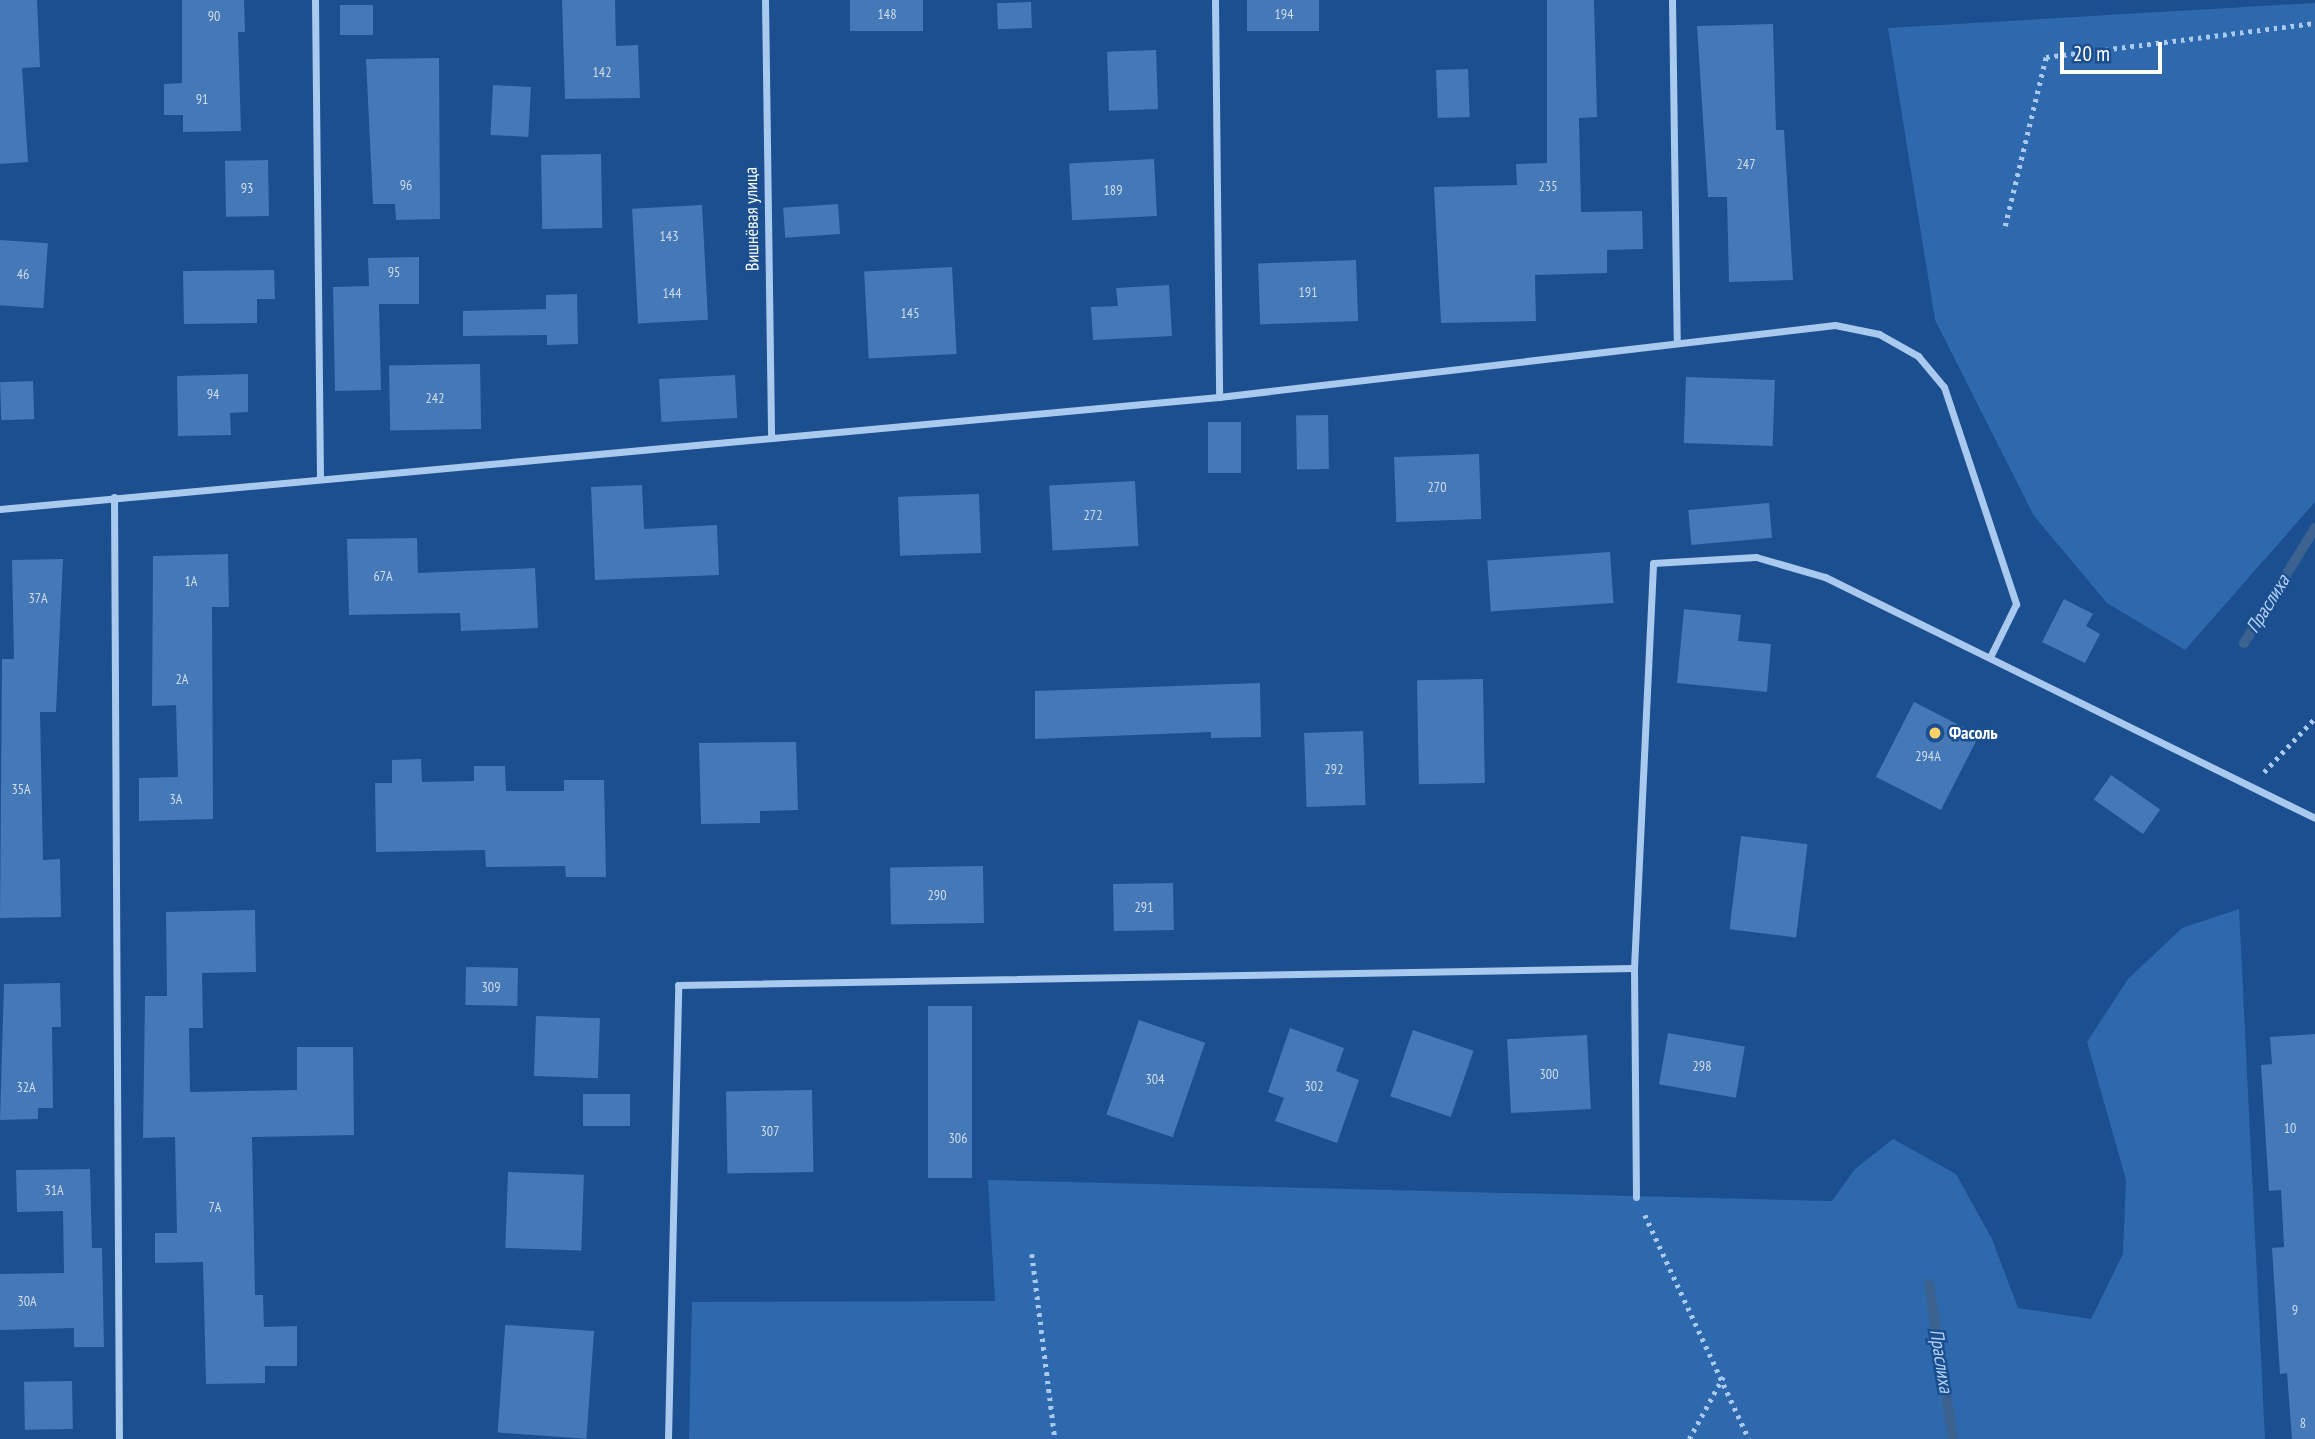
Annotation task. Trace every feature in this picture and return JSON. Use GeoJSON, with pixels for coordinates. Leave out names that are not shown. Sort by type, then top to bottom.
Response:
{"type":"FeatureCollection","features":[{"type":"Feature","properties":{"kind":"street"},"geometry":{"type":"LineString","coordinates":[[315,0],[320,477]]}},
{"type":"Feature","properties":{"kind":"street","name":"Вишнёвая улица"},"geometry":{"type":"LineString","coordinates":[[765,0],[771,438]]}},
{"type":"Feature","properties":{"kind":"street"},"geometry":{"type":"LineString","coordinates":[[1215,0],[1219,397]]}},
{"type":"Feature","properties":{"kind":"street"},"geometry":{"type":"LineString","coordinates":[[1672,0],[1677,340]]}},
{"type":"Feature","properties":{"kind":"street"},"geometry":{"type":"LineString","coordinates":[[0,509],[320,477],[1219,397],[1677,340],[1835,325],[1879,334],[1918,356],[1944,387],[2016,604],[1990,657]]}},
{"type":"Feature","properties":{"kind":"street"},"geometry":{"type":"LineString","coordinates":[[114,497],[119,1439]]}},
{"type":"Feature","properties":{"kind":"street"},"geometry":{"type":"LineString","coordinates":[[1636,1197],[1634,968],[1653,563],[1756,557],[1825,577],[2315,818]]}},
{"type":"Feature","properties":{"kind":"street"},"geometry":{"type":"LineString","coordinates":[[668,1439],[678,985],[1634,968]]}},
{"type":"Feature","properties":{"kind":"path"},"geometry":{"type":"LineString","coordinates":[[2005,226],[2046,57],[2315,23]]}},
{"type":"Feature","properties":{"kind":"path"},"geometry":{"type":"LineString","coordinates":[[2251,786],[2315,718]]}},
{"type":"Feature","properties":{"kind":"path"},"geometry":{"type":"LineString","coordinates":[[1636,1197],[1723,1376],[1749,1439]]}},
{"type":"Feature","properties":{"kind":"path"},"geometry":{"type":"LineString","coordinates":[[1032,1254],[1055,1439]]}},
{"type":"Feature","properties":{"kind":"path"},"geometry":{"type":"LineString","coordinates":[[1689,1439],[1723,1376]]}},
{"type":"Feature","properties":{"kind":"shaded area"},"geometry":{"type":"Polygon","coordinates":[[[2315,3],[2315,502],[2185,650],[2107,603],[2034,516],[1935,320],[1888,28],[2315,3]]]}},
{"type":"Feature","properties":{"kind":"shaded area"},"geometry":{"type":"Polygon","coordinates":[[[2239,909],[2265,1439],[689,1439],[692,1302],[995,1301],[988,1180],[1832,1201],[1855,1169],[1893,1139],[1956,1174],[1992,1239],[2018,1308],[2091,1319],[2123,1254],[2126,1180],[2087,1042],[2128,979],[2182,928],[2239,909]]]}},
{"type":"Feature","properties":{"kind":"building"},"geometry":{"type":"Polygon","coordinates":[[[0,0],[37,0],[40,67],[22,68],[28,162],[0,164],[0,0]]]}},
{"type":"Feature","properties":{"kind":"building"},"geometry":{"type":"Polygon","coordinates":[[[182,0],[244,0],[245,32],[238,32],[241,131],[183,132],[183,115],[164,115],[164,84],[182,83],[182,0]]]}},
{"type":"Feature","properties":{"kind":"building"},"geometry":{"type":"Polygon","coordinates":[[[562,0],[615,0],[616,46],[638,45],[640,98],[565,99],[562,0]]]}},
{"type":"Feature","properties":{"kind":"building"},"geometry":{"type":"Polygon","coordinates":[[[850,0],[923,0],[923,31],[850,31],[850,0]]]}},
{"type":"Feature","properties":{"kind":"building"},"geometry":{"type":"Polygon","coordinates":[[[1247,0],[1319,0],[1319,31],[1247,31],[1247,0]]]}},
{"type":"Feature","properties":{"kind":"building"},"geometry":{"type":"Polygon","coordinates":[[[1547,0],[1594,0],[1597,117],[1579,118],[1581,212],[1642,211],[1643,249],[1607,250],[1607,273],[1535,275],[1536,321],[1441,323],[1434,187],[1517,185],[1516,164],[1547,163],[1547,0]]]}},
{"type":"Feature","properties":{"kind":"building"},"geometry":{"type":"Polygon","coordinates":[[[1031,2],[1032,28],[998,29],[997,3],[1031,2]]]}},
{"type":"Feature","properties":{"kind":"building"},"geometry":{"type":"Polygon","coordinates":[[[340,5],[373,5],[373,35],[340,35],[340,5]]]}},
{"type":"Feature","properties":{"kind":"building"},"geometry":{"type":"Polygon","coordinates":[[[1773,24],[1776,130],[1784,130],[1793,280],[1729,282],[1727,197],[1708,197],[1697,26],[1773,24]]]}},
{"type":"Feature","properties":{"kind":"building"},"geometry":{"type":"Polygon","coordinates":[[[1156,50],[1158,109],[1109,111],[1107,52],[1156,50]]]}},
{"type":"Feature","properties":{"kind":"building"},"geometry":{"type":"Polygon","coordinates":[[[439,58],[440,219],[396,220],[395,204],[373,204],[366,59],[439,58]]]}},
{"type":"Feature","properties":{"kind":"building"},"geometry":{"type":"Polygon","coordinates":[[[1468,69],[1470,117],[1438,118],[1436,70],[1468,69]]]}},
{"type":"Feature","properties":{"kind":"building"},"geometry":{"type":"Polygon","coordinates":[[[493,85],[531,87],[528,137],[490,135],[493,85]]]}},
{"type":"Feature","properties":{"kind":"building"},"geometry":{"type":"Polygon","coordinates":[[[601,154],[602,228],[542,229],[541,155],[601,154]]]}},
{"type":"Feature","properties":{"kind":"building"},"geometry":{"type":"Polygon","coordinates":[[[1154,159],[1157,216],[1072,220],[1069,163],[1154,159]]]}},
{"type":"Feature","properties":{"kind":"building"},"geometry":{"type":"Polygon","coordinates":[[[268,160],[269,216],[226,217],[225,161],[268,160]]]}},
{"type":"Feature","properties":{"kind":"building"},"geometry":{"type":"Polygon","coordinates":[[[838,204],[840,234],[785,238],[783,208],[838,204]]]}},
{"type":"Feature","properties":{"kind":"building"},"geometry":{"type":"Polygon","coordinates":[[[702,205],[708,320],[638,324],[632,209],[702,205]]]}},
{"type":"Feature","properties":{"kind":"building"},"geometry":{"type":"Polygon","coordinates":[[[0,240],[48,243],[43,308],[0,305],[0,240]]]}},
{"type":"Feature","properties":{"kind":"building"},"geometry":{"type":"Polygon","coordinates":[[[419,257],[419,304],[379,304],[381,390],[335,391],[333,287],[369,286],[368,258],[419,257]]]}},
{"type":"Feature","properties":{"kind":"building"},"geometry":{"type":"Polygon","coordinates":[[[1356,260],[1358,321],[1260,324],[1258,263],[1356,260]]]}},
{"type":"Feature","properties":{"kind":"building"},"geometry":{"type":"Polygon","coordinates":[[[952,267],[957,354],[869,358],[864,272],[952,267]]]}},
{"type":"Feature","properties":{"kind":"building"},"geometry":{"type":"Polygon","coordinates":[[[274,270],[275,299],[257,299],[257,323],[184,324],[183,271],[274,270]]]}},
{"type":"Feature","properties":{"kind":"building"},"geometry":{"type":"Polygon","coordinates":[[[1169,285],[1172,336],[1093,340],[1091,307],[1118,306],[1116,288],[1169,285]]]}},
{"type":"Feature","properties":{"kind":"building"},"geometry":{"type":"Polygon","coordinates":[[[577,294],[578,344],[547,345],[547,335],[463,336],[463,311],[546,309],[546,295],[577,294]]]}},
{"type":"Feature","properties":{"kind":"building"},"geometry":{"type":"Polygon","coordinates":[[[480,364],[481,429],[390,431],[389,366],[480,364]]]}},
{"type":"Feature","properties":{"kind":"building"},"geometry":{"type":"Polygon","coordinates":[[[248,374],[248,412],[230,413],[231,435],[178,436],[177,376],[248,374]]]}},
{"type":"Feature","properties":{"kind":"building"},"geometry":{"type":"Polygon","coordinates":[[[735,375],[737,418],[661,422],[659,379],[735,375]]]}},
{"type":"Feature","properties":{"kind":"building"},"geometry":{"type":"Polygon","coordinates":[[[1686,377],[1775,380],[1773,446],[1684,443],[1686,377]]]}},
{"type":"Feature","properties":{"kind":"building"},"geometry":{"type":"Polygon","coordinates":[[[33,381],[34,419],[1,420],[0,382],[33,381]]]}},
{"type":"Feature","properties":{"kind":"building"},"geometry":{"type":"Polygon","coordinates":[[[1328,415],[1329,469],[1297,470],[1296,416],[1328,415]]]}},
{"type":"Feature","properties":{"kind":"building"},"geometry":{"type":"Polygon","coordinates":[[[1208,422],[1241,422],[1241,473],[1208,473],[1208,422]]]}},
{"type":"Feature","properties":{"kind":"building"},"geometry":{"type":"Polygon","coordinates":[[[1479,454],[1481,519],[1396,522],[1394,457],[1479,454]]]}},
{"type":"Feature","properties":{"kind":"building"},"geometry":{"type":"Polygon","coordinates":[[[1135,481],[1138,546],[1053,550],[1049,486],[1135,481]]]}},
{"type":"Feature","properties":{"kind":"building"},"geometry":{"type":"Polygon","coordinates":[[[642,485],[644,529],[717,525],[719,575],[595,580],[591,487],[642,485]]]}},
{"type":"Feature","properties":{"kind":"building"},"geometry":{"type":"Polygon","coordinates":[[[979,494],[981,553],[900,556],[898,497],[979,494]]]}},
{"type":"Feature","properties":{"kind":"building"},"geometry":{"type":"Polygon","coordinates":[[[1769,503],[1772,538],[1691,545],[1688,510],[1769,503]]]}},
{"type":"Feature","properties":{"kind":"building"},"geometry":{"type":"Polygon","coordinates":[[[417,538],[418,573],[535,568],[538,628],[461,631],[460,613],[349,615],[347,539],[417,538]]]}},
{"type":"Feature","properties":{"kind":"building"},"geometry":{"type":"Polygon","coordinates":[[[1610,552],[1614,603],[1491,611],[1487,561],[1610,552]]]}},
{"type":"Feature","properties":{"kind":"building"},"geometry":{"type":"Polygon","coordinates":[[[228,554],[229,607],[212,607],[213,819],[139,821],[139,778],[178,777],[176,705],[152,706],[153,556],[228,554]]]}},
{"type":"Feature","properties":{"kind":"building"},"geometry":{"type":"Polygon","coordinates":[[[63,559],[56,712],[40,712],[43,860],[60,859],[61,917],[0,918],[2,659],[14,659],[12,560],[63,559]]]}},
{"type":"Feature","properties":{"kind":"building"},"geometry":{"type":"Polygon","coordinates":[[[2064,599],[2093,614],[2086,626],[2100,634],[2085,663],[2042,642],[2064,599]]]}},
{"type":"Feature","properties":{"kind":"building"},"geometry":{"type":"Polygon","coordinates":[[[1684,609],[1741,615],[1738,641],[1771,644],[1767,692],[1677,683],[1684,609]]]}},
{"type":"Feature","properties":{"kind":"building"},"geometry":{"type":"Polygon","coordinates":[[[1483,679],[1485,783],[1419,784],[1417,680],[1483,679]]]}},
{"type":"Feature","properties":{"kind":"building"},"geometry":{"type":"Polygon","coordinates":[[[1260,683],[1261,737],[1211,738],[1211,732],[1035,739],[1035,691],[1260,683]]]}},
{"type":"Feature","properties":{"kind":"building"},"geometry":{"type":"Polygon","coordinates":[[[1914,702],[1979,735],[1941,810],[1876,777],[1914,702]]]}},
{"type":"Feature","properties":{"kind":"building"},"geometry":{"type":"Polygon","coordinates":[[[1363,731],[1366,805],[1307,807],[1304,733],[1363,731]]]}},
{"type":"Feature","properties":{"kind":"building"},"geometry":{"type":"Polygon","coordinates":[[[796,742],[798,810],[760,811],[760,823],[701,824],[699,743],[796,742]]]}},
{"type":"Feature","properties":{"kind":"building"},"geometry":{"type":"Polygon","coordinates":[[[421,759],[422,782],[474,781],[474,766],[505,766],[506,791],[564,791],[564,780],[604,780],[606,877],[566,877],[565,866],[486,867],[485,850],[376,852],[375,783],[392,783],[392,760],[421,759]]]}},
{"type":"Feature","properties":{"kind":"building"},"geometry":{"type":"Polygon","coordinates":[[[2111,775],[2160,809],[2143,834],[2094,800],[2111,775]]]}},
{"type":"Feature","properties":{"kind":"building"},"geometry":{"type":"Polygon","coordinates":[[[1741,836],[1808,844],[1796,937],[1730,929],[1741,836]]]}},
{"type":"Feature","properties":{"kind":"building"},"geometry":{"type":"Polygon","coordinates":[[[983,866],[984,923],[891,925],[890,868],[983,866]]]}},
{"type":"Feature","properties":{"kind":"building"},"geometry":{"type":"Polygon","coordinates":[[[1173,883],[1174,930],[1114,931],[1113,884],[1173,883]]]}},
{"type":"Feature","properties":{"kind":"building"},"geometry":{"type":"Polygon","coordinates":[[[255,910],[256,972],[202,973],[203,1028],[189,1028],[190,1092],[297,1090],[297,1047],[353,1047],[354,1135],[252,1137],[255,1295],[263,1295],[264,1327],[297,1326],[297,1366],[265,1366],[265,1383],[206,1384],[203,1262],[155,1263],[155,1233],[177,1233],[175,1137],[143,1138],[145,996],[167,996],[166,912],[255,910]]]}},
{"type":"Feature","properties":{"kind":"building"},"geometry":{"type":"Polygon","coordinates":[[[466,967],[518,968],[517,1006],[465,1005],[466,967]]]}},
{"type":"Feature","properties":{"kind":"building"},"geometry":{"type":"Polygon","coordinates":[[[60,983],[61,1027],[52,1027],[53,1108],[38,1108],[38,1119],[0,1120],[4,984],[60,983]]]}},
{"type":"Feature","properties":{"kind":"building"},"geometry":{"type":"Polygon","coordinates":[[[928,1006],[972,1006],[972,1178],[928,1178],[928,1006]]]}},
{"type":"Feature","properties":{"kind":"building"},"geometry":{"type":"Polygon","coordinates":[[[536,1016],[600,1018],[598,1078],[534,1076],[536,1016]]]}},
{"type":"Feature","properties":{"kind":"building"},"geometry":{"type":"Polygon","coordinates":[[[1139,1020],[1205,1043],[1173,1137],[1106,1115],[1139,1020]]]}},
{"type":"Feature","properties":{"kind":"building"},"geometry":{"type":"Polygon","coordinates":[[[1290,1028],[1344,1048],[1336,1071],[1359,1080],[1337,1143],[1275,1121],[1284,1098],[1268,1092],[1290,1028]]]}},
{"type":"Feature","properties":{"kind":"building"},"geometry":{"type":"Polygon","coordinates":[[[1413,1030],[1474,1051],[1451,1117],[1390,1096],[1413,1030]]]}},
{"type":"Feature","properties":{"kind":"building"},"geometry":{"type":"Polygon","coordinates":[[[1668,1033],[1745,1047],[1736,1098],[1659,1084],[1668,1033]]]}},
{"type":"Feature","properties":{"kind":"building"},"geometry":{"type":"Polygon","coordinates":[[[2315,1034],[2315,1439],[2292,1439],[2287,1373],[2280,1374],[2272,1248],[2284,1247],[2281,1190],[2269,1191],[2261,1065],[2272,1064],[2270,1037],[2315,1034]]]}},
{"type":"Feature","properties":{"kind":"building"},"geometry":{"type":"Polygon","coordinates":[[[1587,1035],[1591,1109],[1511,1113],[1507,1039],[1587,1035]]]}},
{"type":"Feature","properties":{"kind":"building"},"geometry":{"type":"Polygon","coordinates":[[[812,1090],[813,1172],[727,1173],[726,1092],[812,1090]]]}},
{"type":"Feature","properties":{"kind":"building"},"geometry":{"type":"Polygon","coordinates":[[[583,1094],[630,1094],[630,1126],[583,1126],[583,1094]]]}},
{"type":"Feature","properties":{"kind":"building"},"geometry":{"type":"Polygon","coordinates":[[[90,1169],[92,1248],[102,1248],[104,1347],[74,1347],[74,1328],[0,1330],[0,1274],[64,1273],[63,1211],[17,1212],[16,1170],[90,1169]]]}},
{"type":"Feature","properties":{"kind":"building"},"geometry":{"type":"Polygon","coordinates":[[[508,1172],[584,1175],[581,1251],[505,1248],[508,1172]]]}},
{"type":"Feature","properties":{"kind":"building"},"geometry":{"type":"Polygon","coordinates":[[[505,1325],[594,1331],[586,1439],[498,1433],[505,1325]]]}},
{"type":"Feature","properties":{"kind":"building"},"geometry":{"type":"Polygon","coordinates":[[[72,1381],[73,1429],[25,1430],[24,1382],[72,1381]]]}},
{"type":"Feature","properties":{"kind":"waterway","name":"Праслиха"},"geometry":{"type":"LineString","coordinates":[[2244,643],[2315,528]]}},
{"type":"Feature","properties":{"kind":"waterway","name":"Праслиха"},"geometry":{"type":"LineString","coordinates":[[1929,1284],[1953,1439]]}},
{"type":"Feature","properties":{"kind":"place","name":"Фасоль"},"geometry":{"type":"Point","coordinates":[1935,733]}}]}
